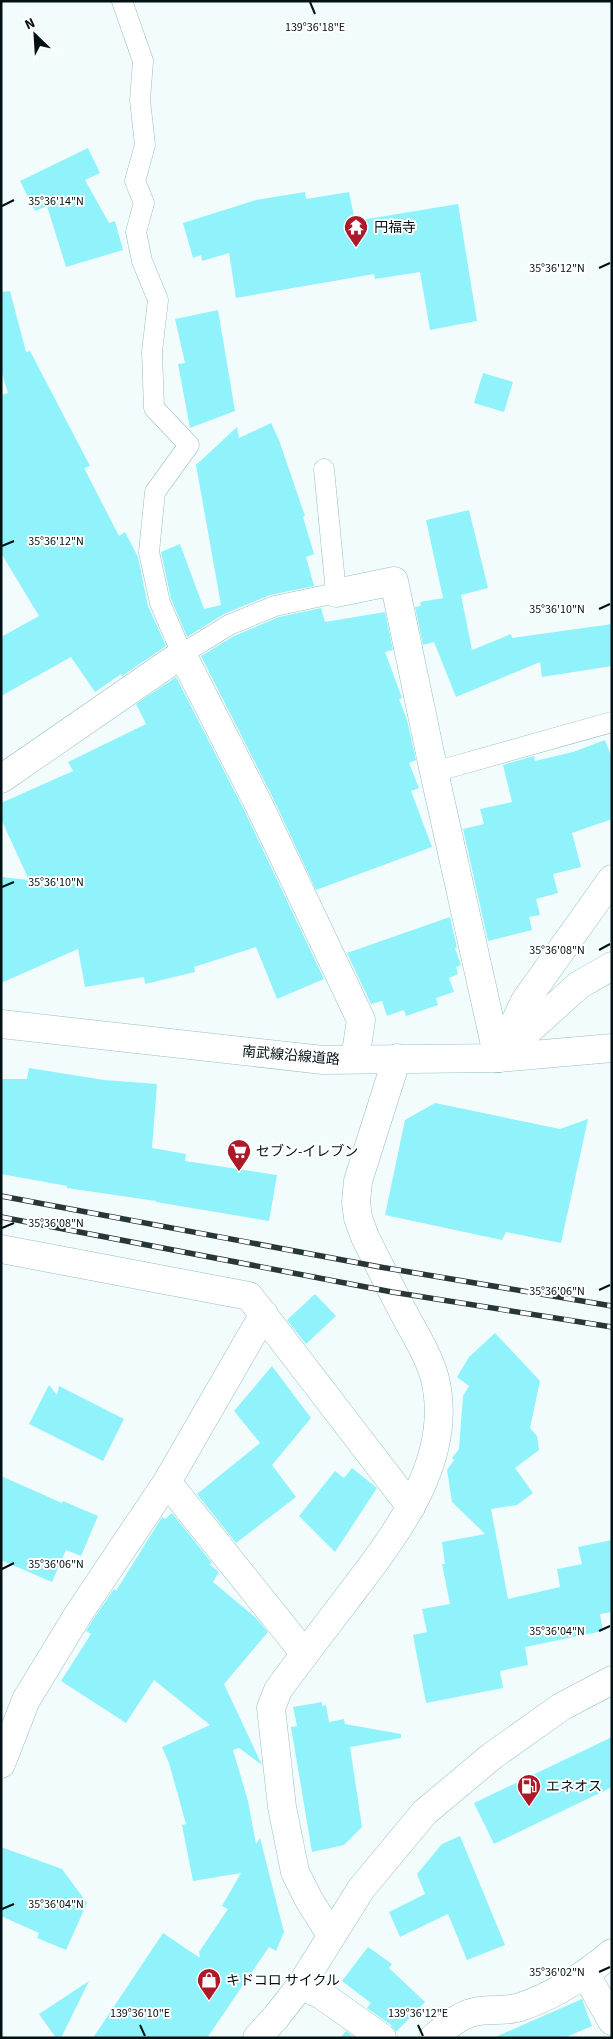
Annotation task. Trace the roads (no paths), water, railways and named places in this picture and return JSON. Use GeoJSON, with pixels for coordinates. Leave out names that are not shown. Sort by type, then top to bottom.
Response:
{"type":"FeatureCollection","features":[{"type":"Feature","properties":{"kind":"street"},"geometry":{"type":"LineString","coordinates":[[336,593],[394,580],[434,772],[498,1058]]}},
{"type":"Feature","properties":{"kind":"street"},"geometry":{"type":"LineString","coordinates":[[1,779],[182,654],[259,805],[361,1020],[355,1059]]}},
{"type":"Feature","properties":{"kind":"street"},"geometry":{"type":"LineString","coordinates":[[498,1058],[526,1001],[612,879]]}},
{"type":"Feature","properties":{"kind":"street"},"geometry":{"type":"LineString","coordinates":[[498,1058],[579,985],[612,966]]}},
{"type":"Feature","properties":{"kind":"street","name":"南武線沿線道路"},"geometry":{"type":"LineString","coordinates":[[1,1024],[323,1060],[498,1058],[612,1048]]}},
{"type":"Feature","properties":{"kind":"street"},"geometry":{"type":"LineString","coordinates":[[331,1935],[309,1900],[295,1872],[282,1807],[271,1708],[278,1690],[386,1548],[411,1507],[428,1471],[437,1436],[440,1403],[435,1378],[424,1350],[365,1237],[358,1218],[356,1202],[358,1181],[363,1162],[397,1058]]}},
{"type":"Feature","properties":{"kind":"street"},"geometry":{"type":"LineString","coordinates":[[1,1249],[250,1296],[411,1507]]}},
{"type":"Feature","properties":{"kind":"street"},"geometry":{"type":"LineString","coordinates":[[1,1764],[26,1700],[79,1613],[167,1482],[264,1314]]}},
{"type":"Feature","properties":{"kind":"street"},"geometry":{"type":"LineString","coordinates":[[167,1482],[305,1654]]}},
{"type":"Feature","properties":{"kind":"street"},"geometry":{"type":"LineString","coordinates":[[257,2038],[301,1985],[362,1889],[426,1812],[492,1756],[561,1707],[612,1680]]}},
{"type":"Feature","properties":{"kind":"street"},"geometry":{"type":"LineString","coordinates":[[433,2038],[452,2021],[475,2012],[518,2008],[538,2000],[586,1975],[612,1953]]}},
{"type":"Feature","properties":{"kind":"street"},"geometry":{"type":"LineString","coordinates":[[586,1975],[612,2021]]}},
{"type":"Feature","properties":{"kind":"street"},"geometry":{"type":"LineString","coordinates":[[301,1985],[323,1996],[382,2038]]}},
{"type":"Feature","properties":{"kind":"lane"},"geometry":{"type":"LineString","coordinates":[[122,1],[143,61],[140,100],[145,145],[135,181],[144,203],[136,232],[142,261],[158,300],[152,352],[154,408],[189,445],[156,492],[149,552],[160,603],[182,654],[230,625],[275,606],[336,593],[324,468]]}},
{"type":"Feature","properties":{"kind":"lane"},"geometry":{"type":"LineString","coordinates":[[434,772],[612,722]]}},
{"type":"Feature","properties":{"kind":"railway"},"geometry":{"type":"LineString","coordinates":[[1,1196],[380,1267],[612,1306]]}},
{"type":"Feature","properties":{"kind":"railway"},"geometry":{"type":"LineString","coordinates":[[1,1217],[392,1292],[612,1327]]}},
{"type":"Feature","properties":{"kind":"place","name":"円福寺"},"geometry":{"type":"Point","coordinates":[356,248]}},
{"type":"Feature","properties":{"kind":"place","name":"セブン-イレブン"},"geometry":{"type":"Point","coordinates":[239,1172]}},
{"type":"Feature","properties":{"kind":"place","name":"エネオス"},"geometry":{"type":"Point","coordinates":[529,1807]}},
{"type":"Feature","properties":{"kind":"place","name":"キドコロ サイクル"},"geometry":{"type":"Point","coordinates":[209,2001]}}]}
